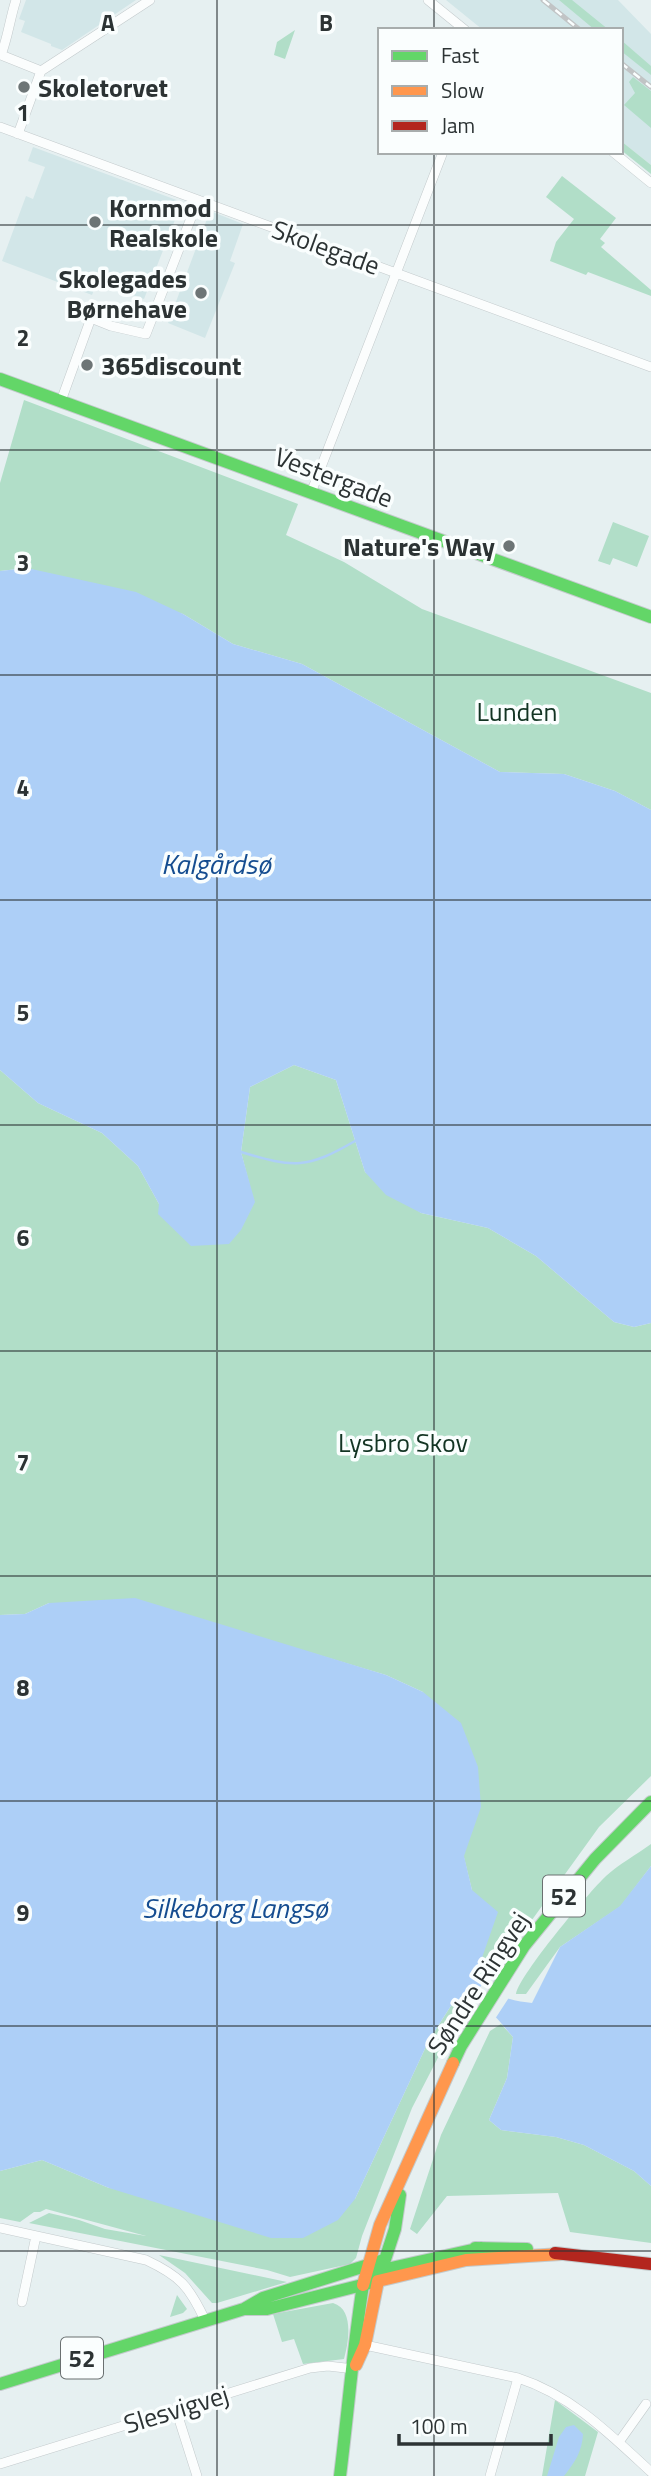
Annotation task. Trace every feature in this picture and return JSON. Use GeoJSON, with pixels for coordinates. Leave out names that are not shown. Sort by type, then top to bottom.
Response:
{"type":"FeatureCollection","features":[{"type":"Feature","properties":{"kind":"main road","name":"Vestergade"},"geometry":{"type":"LineString","coordinates":[[0,379],[651,616]]}},
{"type":"Feature","properties":{"kind":"main road","name":"Søndre Ringvej"},"geometry":{"type":"LineString","coordinates":[[354,2369],[354,2343],[365,2275],[380,2225],[461,2046],[524,1946],[614,1838],[651,1802]]}},
{"type":"Feature","properties":{"kind":"main road","name":"Søndre Ringvej"},"geometry":{"type":"LineString","coordinates":[[354,2369],[365,2346],[381,2271],[395,2229],[403,2177]]}},
{"type":"Feature","properties":{"kind":"main road"},"geometry":{"type":"LineString","coordinates":[[381,2271],[418,2253],[481,2248],[544,2250],[561,2255]]}},
{"type":"Feature","properties":{"kind":"main road"},"geometry":{"type":"LineString","coordinates":[[381,2271],[466,2260],[561,2255],[651,2264]]}},
{"type":"Feature","properties":{"kind":"main road","name":"52"},"geometry":{"type":"LineString","coordinates":[[0,2384],[244,2309],[263,2298],[381,2271]]}},
{"type":"Feature","properties":{"kind":"main road","name":"52"},"geometry":{"type":"LineString","coordinates":[[244,2309],[267,2309],[381,2271]]}},
{"type":"Feature","properties":{"kind":"main road"},"geometry":{"type":"LineString","coordinates":[[340,2476],[354,2369]]}},
{"type":"Feature","properties":{"kind":"street"},"geometry":{"type":"LineString","coordinates":[[16,0],[1,55],[41,71]]}},
{"type":"Feature","properties":{"kind":"street"},"geometry":{"type":"LineString","coordinates":[[18,134],[41,71],[150,0]]}},
{"type":"Feature","properties":{"kind":"street"},"geometry":{"type":"LineString","coordinates":[[428,0],[463,28]]}},
{"type":"Feature","properties":{"kind":"street","name":"Skolegade"},"geometry":{"type":"LineString","coordinates":[[0,127],[651,367]]}},
{"type":"Feature","properties":{"kind":"street"},"geometry":{"type":"LineString","coordinates":[[311,493],[442,154]]}},
{"type":"Feature","properties":{"kind":"street"},"geometry":{"type":"LineString","coordinates":[[615,154],[651,183]]}},
{"type":"Feature","properties":{"kind":"street"},"geometry":{"type":"LineString","coordinates":[[61,401],[91,318],[146,334],[198,200]]}},
{"type":"Feature","properties":{"kind":"street"},"geometry":{"type":"LineString","coordinates":[[0,2228],[146,2260],[165,2269],[193,2294],[205,2320]]}},
{"type":"Feature","properties":{"kind":"street"},"geometry":{"type":"LineString","coordinates":[[22,2302],[36,2236]]}},
{"type":"Feature","properties":{"kind":"street"},"geometry":{"type":"LineString","coordinates":[[365,2346],[517,2378],[557,2393],[619,2442],[651,2472]]}},
{"type":"Feature","properties":{"kind":"street","name":"Slesvigvej"},"geometry":{"type":"LineString","coordinates":[[0,2464],[310,2368],[328,2366],[354,2369]]}},
{"type":"Feature","properties":{"kind":"street"},"geometry":{"type":"LineString","coordinates":[[490,2476],[517,2378]]}},
{"type":"Feature","properties":{"kind":"street"},"geometry":{"type":"LineString","coordinates":[[619,2442],[646,2404]]}},
{"type":"Feature","properties":{"kind":"street"},"geometry":{"type":"LineString","coordinates":[[176,2410],[197,2476]]}},
{"type":"Feature","properties":{"kind":"shaded area"},"geometry":{"type":"Polygon","coordinates":[[[26,0],[136,0],[62,50],[21,32],[25,21],[19,19],[26,0]]]}},
{"type":"Feature","properties":{"kind":"shaded area"},"geometry":{"type":"Polygon","coordinates":[[[446,0],[618,0],[651,34],[651,165],[623,143],[623,28],[481,28],[446,0]]]}},
{"type":"Feature","properties":{"kind":"shaded area","name":"Kornmod Realskole"},"geometry":{"type":"Polygon","coordinates":[[[33,147],[182,202],[144,299],[97,282],[92,295],[2,261],[26,196],[33,199],[45,167],[28,161],[33,147]]]}},
{"type":"Feature","properties":{"kind":"shaded area","name":"Skolegades Børnehave"},"geometry":{"type":"Polygon","coordinates":[[[210,211],[243,224],[230,261],[235,263],[205,338],[168,323],[210,211]]]}},
{"type":"Feature","properties":{"kind":"green space"},"geometry":{"type":"Polygon","coordinates":[[[559,0],[572,0],[607,28],[593,28],[559,0]]]}},
{"type":"Feature","properties":{"kind":"green space"},"geometry":{"type":"Polygon","coordinates":[[[295,30],[285,59],[274,55],[277,42],[295,30]]]}},
{"type":"Feature","properties":{"kind":"green space"},"geometry":{"type":"Polygon","coordinates":[[[623,42],[651,66],[651,75],[623,53],[623,42]]]}},
{"type":"Feature","properties":{"kind":"green space"},"geometry":{"type":"Polygon","coordinates":[[[633,77],[651,91],[651,128],[624,105],[635,93],[629,82],[633,77]]]}},
{"type":"Feature","properties":{"kind":"green space"},"geometry":{"type":"Polygon","coordinates":[[[623,143],[651,165],[651,174],[623,152],[623,143]]]}},
{"type":"Feature","properties":{"kind":"green space"},"geometry":{"type":"Polygon","coordinates":[[[562,176],[616,218],[600,239],[605,243],[601,247],[651,290],[651,296],[550,261],[556,242],[574,219],[546,197],[562,176]]]}},
{"type":"Feature","properties":{"kind":"green space","name":"Lunden"},"geometry":{"type":"Polygon","coordinates":[[[24,400],[298,504],[286,535],[344,562],[422,609],[651,693],[651,810],[615,791],[564,774],[500,772],[302,664],[233,644],[183,614],[27,568],[0,571],[0,483],[24,400]]]}},
{"type":"Feature","properties":{"kind":"green space"},"geometry":{"type":"Polygon","coordinates":[[[613,522],[649,536],[637,567],[613,558],[610,565],[598,561],[613,522]]]}},
{"type":"Feature","properties":{"kind":"green space","name":"Lysbro Skov"},"geometry":{"type":"Polygon","coordinates":[[[294,1065],[336,1080],[365,1172],[421,1213],[488,1228],[536,1256],[614,1322],[634,1327],[651,1323],[651,1776],[599,1827],[524,1931],[519,1928],[489,1968],[478,1978],[472,1890],[423,1692],[386,1675],[295,1648],[49,1603],[25,1614],[0,1615],[0,1070],[38,1103],[102,1133],[138,1166],[159,1204],[254,1202],[241,1152],[250,1087],[294,1065]]]}},
{"type":"Feature","properties":{"kind":"green space"},"geometry":{"type":"Polygon","coordinates":[[[651,1844],[651,1866],[621,1906],[560,1947],[526,1994],[516,1994],[529,1969],[597,1885],[616,1867],[651,1844]]]}},
{"type":"Feature","properties":{"kind":"green space"},"geometry":{"type":"Polygon","coordinates":[[[465,1999],[462,2011],[412,2108],[356,2258],[350,2264],[290,2277],[267,2270],[29,2223],[49,2213],[105,2229],[146,2236],[46,2209],[34,2212],[20,2222],[0,2218],[0,2171],[42,2160],[109,2188],[355,2199],[429,2040],[454,2001],[465,1999]]]}},
{"type":"Feature","properties":{"kind":"green space"},"geometry":{"type":"Polygon","coordinates":[[[501,2024],[513,2037],[507,2078],[489,2120],[501,2130],[556,2137],[584,2145],[634,2171],[651,2186],[651,2243],[570,2232],[558,2193],[447,2196],[417,2234],[410,2229],[441,2135],[490,2031],[501,2024]]]}},
{"type":"Feature","properties":{"kind":"green space"},"geometry":{"type":"Polygon","coordinates":[[[159,2255],[287,2282],[212,2303],[185,2273],[159,2255]]]}},
{"type":"Feature","properties":{"kind":"green space"},"geometry":{"type":"Polygon","coordinates":[[[177,2295],[187,2309],[170,2317],[177,2295]]]}},
{"type":"Feature","properties":{"kind":"green space"},"geometry":{"type":"Polygon","coordinates":[[[333,2303],[340,2306],[347,2319],[348,2335],[344,2359],[303,2364],[294,2339],[282,2342],[273,2314],[333,2303]]]}},
{"type":"Feature","properties":{"kind":"green space"},"geometry":{"type":"Polygon","coordinates":[[[555,2400],[598,2432],[585,2476],[542,2476],[555,2400]]]}},
{"type":"Feature","properties":{"kind":"water","name":"Kalgårdsø"},"geometry":{"type":"Polygon","coordinates":[[[27,568],[136,592],[183,614],[233,644],[302,664],[500,772],[564,774],[615,791],[651,810],[651,1323],[634,1327],[614,1322],[536,1256],[488,1228],[421,1213],[386,1195],[365,1172],[336,1080],[294,1065],[250,1087],[241,1152],[255,1202],[241,1230],[229,1244],[191,1246],[158,1214],[159,1204],[138,1166],[102,1133],[38,1103],[0,1070],[0,571],[27,568]]]}},
{"type":"Feature","properties":{"kind":"water","name":"Silkeborg Langsø"},"geometry":{"type":"Polygon","coordinates":[[[135,1598],[386,1675],[423,1692],[461,1723],[478,1767],[481,1807],[464,1856],[472,1890],[498,1912],[477,1972],[485,1986],[499,1995],[532,2003],[560,1947],[620,1906],[651,1866],[651,2186],[634,2171],[584,2145],[556,2137],[501,2130],[489,2120],[507,2078],[513,2037],[488,2010],[464,2000],[454,2001],[429,2040],[355,2199],[338,2220],[303,2238],[271,2238],[109,2188],[42,2160],[0,2171],[0,1615],[25,1614],[49,1603],[135,1598]]]}},
{"type":"Feature","properties":{"kind":"water"},"geometry":{"type":"Polygon","coordinates":[[[574,2425],[583,2434],[577,2456],[564,2476],[547,2476],[559,2437],[566,2427],[574,2425]]]}},
{"type":"Feature","properties":{"kind":"pier"},"geometry":{"type":"Polygon","coordinates":[[[484,1981],[510,1996],[495,2019],[470,2003],[484,1981]]]}},
{"type":"Feature","properties":{"kind":"waterway"},"geometry":{"type":"LineString","coordinates":[[241,1152],[274,1161],[300,1163],[324,1157],[355,1141]]}},
{"type":"Feature","properties":{"kind":"railway"},"geometry":{"type":"LineString","coordinates":[[543,0],[578,28]]}},
{"type":"Feature","properties":{"kind":"railway"},"geometry":{"type":"LineString","coordinates":[[623,65],[651,87]]}},
{"type":"Feature","properties":{"kind":"traffic: fast"},"geometry":{"type":"LineString","coordinates":[[0,379],[651,617]]}},
{"type":"Feature","properties":{"kind":"traffic: fast"},"geometry":{"type":"LineString","coordinates":[[453,2063],[524,1946],[595,1859],[651,1802]]}},
{"type":"Feature","properties":{"kind":"traffic: fast"},"geometry":{"type":"LineString","coordinates":[[246,2309],[267,2309],[378,2281],[395,2229],[400,2195]]}},
{"type":"Feature","properties":{"kind":"traffic: fast"},"geometry":{"type":"LineString","coordinates":[[475,2248],[527,2249]]}},
{"type":"Feature","properties":{"kind":"traffic: fast"},"geometry":{"type":"LineString","coordinates":[[340,2476],[363,2285],[382,2270],[481,2248]]}},
{"type":"Feature","properties":{"kind":"traffic: fast"},"geometry":{"type":"LineString","coordinates":[[0,2384],[244,2309],[263,2298],[384,2260]]}},
{"type":"Feature","properties":{"kind":"traffic: slow"},"geometry":{"type":"LineString","coordinates":[[363,2285],[380,2225],[453,2063]]}},
{"type":"Feature","properties":{"kind":"traffic: slow"},"geometry":{"type":"LineString","coordinates":[[356,2365],[365,2345],[378,2281],[466,2260],[561,2254]]}},
{"type":"Feature","properties":{"kind":"traffic: jam"},"geometry":{"type":"LineString","coordinates":[[555,2253],[651,2264]]}},
{"type":"Feature","properties":{"kind":"place","name":"Skoletorvet"},"geometry":{"type":"Point","coordinates":[24,87]}},
{"type":"Feature","properties":{"kind":"place","name":"Kornmod Realskole"},"geometry":{"type":"Point","coordinates":[95,222]}},
{"type":"Feature","properties":{"kind":"place","name":"Skolegades Børnehave"},"geometry":{"type":"Point","coordinates":[201,293]}},
{"type":"Feature","properties":{"kind":"place","name":"365discount"},"geometry":{"type":"Point","coordinates":[87,365]}},
{"type":"Feature","properties":{"kind":"place","name":"Nature's Way"},"geometry":{"type":"Point","coordinates":[509,546]}}]}
